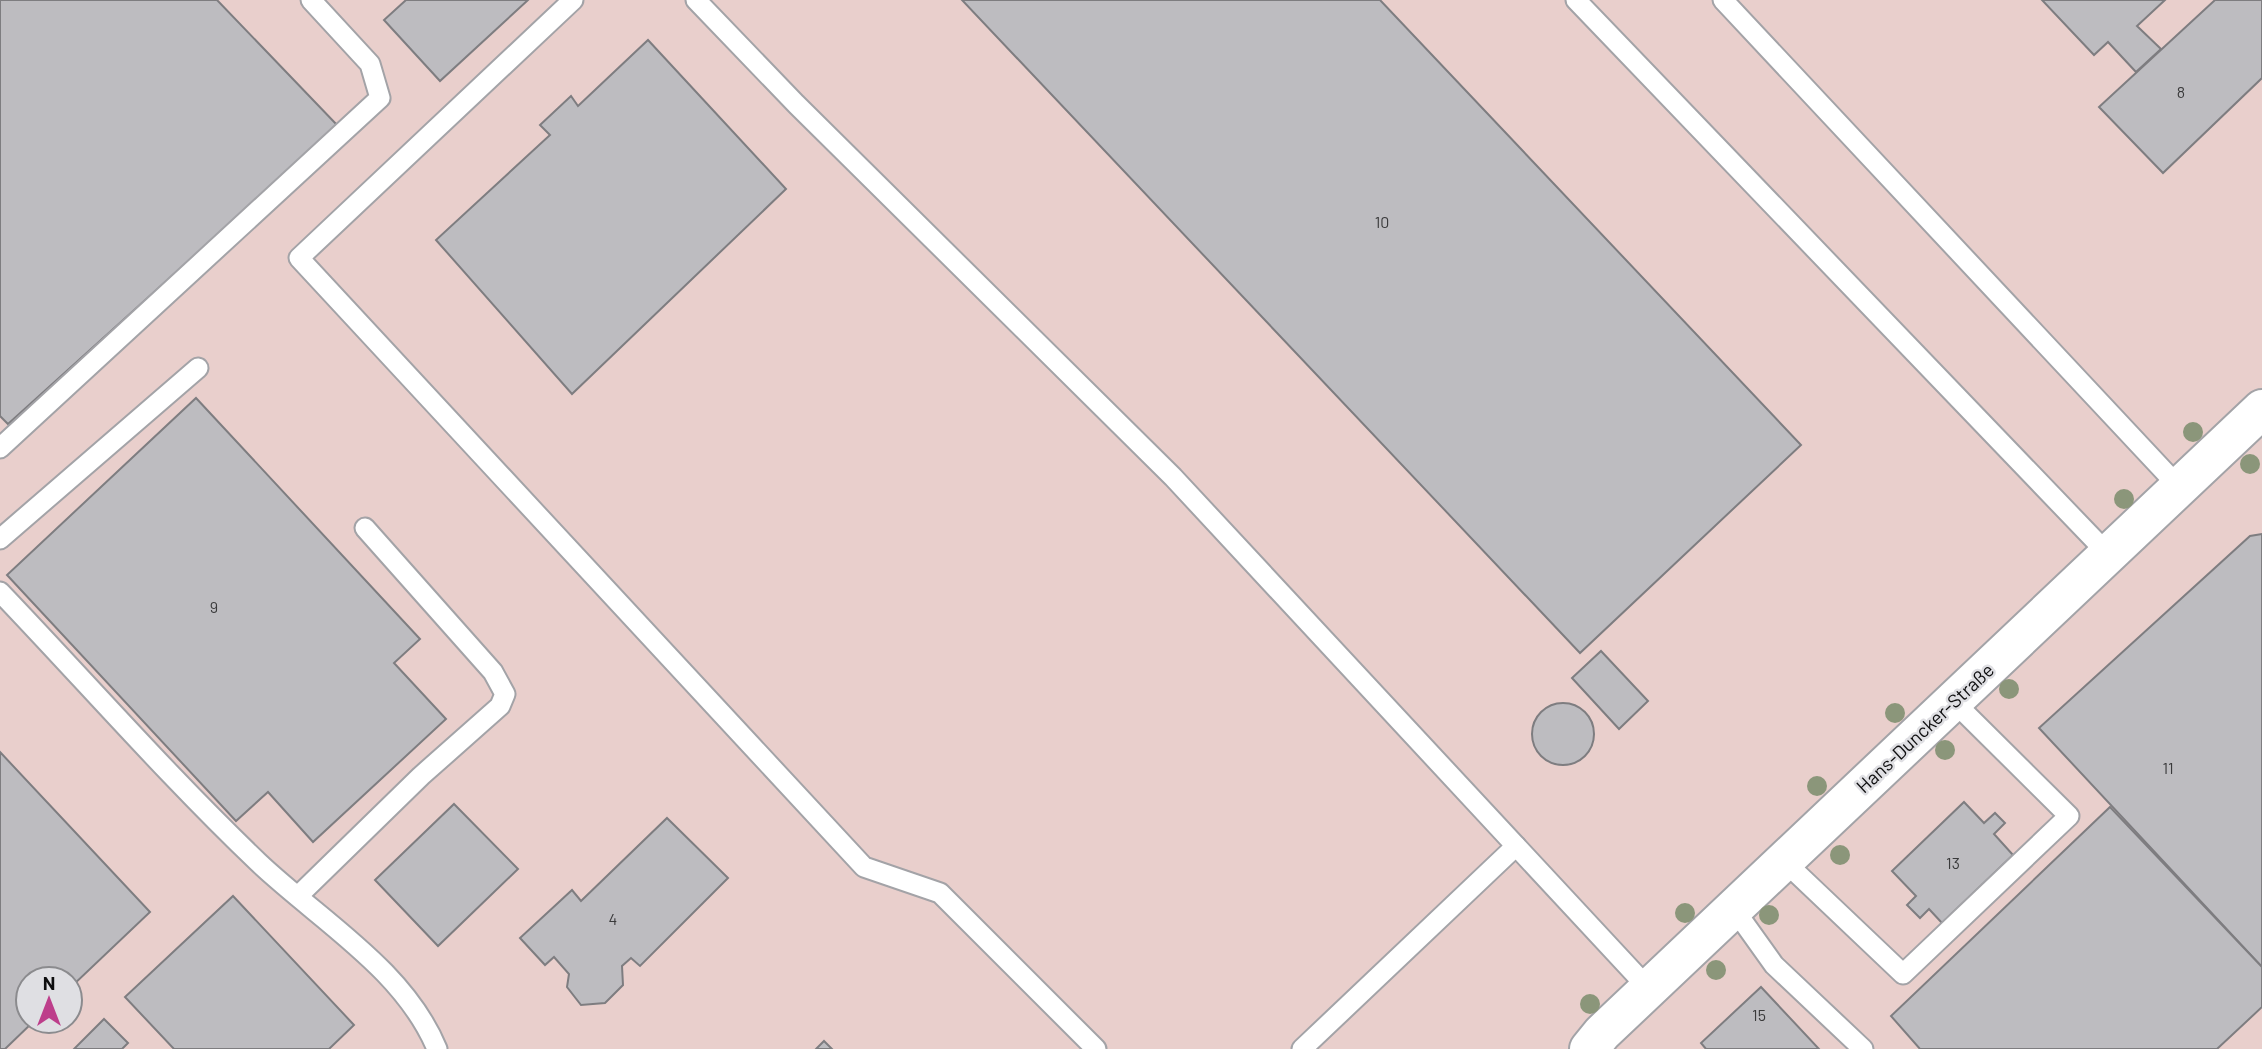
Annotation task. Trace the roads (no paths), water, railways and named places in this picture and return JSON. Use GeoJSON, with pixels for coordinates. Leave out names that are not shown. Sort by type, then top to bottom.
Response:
{"type":"FeatureCollection","features":[{"type":"Feature","properties":{"kind":"street","name":"Hans-Duncker-Straße"},"geometry":{"type":"LineString","coordinates":[[1589,1049],[1649,989],[2262,409]]}},
{"type":"Feature","properties":{"kind":"lane"},"geometry":{"type":"LineString","coordinates":[[0,448],[380,98],[370,64],[311,0]]}},
{"type":"Feature","properties":{"kind":"lane"},"geometry":{"type":"LineString","coordinates":[[573,0],[299,258],[864,867],[940,893],[1096,1049]]}},
{"type":"Feature","properties":{"kind":"lane"},"geometry":{"type":"LineString","coordinates":[[696,0],[805,114],[1174,477],[1649,989]]}},
{"type":"Feature","properties":{"kind":"lane"},"geometry":{"type":"LineString","coordinates":[[1576,0],[2109,555]]}},
{"type":"Feature","properties":{"kind":"lane"},"geometry":{"type":"LineString","coordinates":[[1723,0],[2179,487]]}},
{"type":"Feature","properties":{"kind":"lane"},"geometry":{"type":"LineString","coordinates":[[0,539],[198,368]]}},
{"type":"Feature","properties":{"kind":"lane"},"geometry":{"type":"LineString","coordinates":[[298,896],[421,776],[500,706],[505,694],[494,672],[365,528]]}},
{"type":"Feature","properties":{"kind":"lane"},"geometry":{"type":"LineString","coordinates":[[0,592],[172,775],[405,995],[430,1030],[437,1049]]}},
{"type":"Feature","properties":{"kind":"lane"},"geometry":{"type":"LineString","coordinates":[[1784,861],[1903,974],[2069,816],[1953,701]]}},
{"type":"Feature","properties":{"kind":"lane"},"geometry":{"type":"LineString","coordinates":[[1302,1049],[1516,846]]}},
{"type":"Feature","properties":{"kind":"lane"},"geometry":{"type":"LineString","coordinates":[[1734,909],[1774,965],[1863,1049]]}}]}
